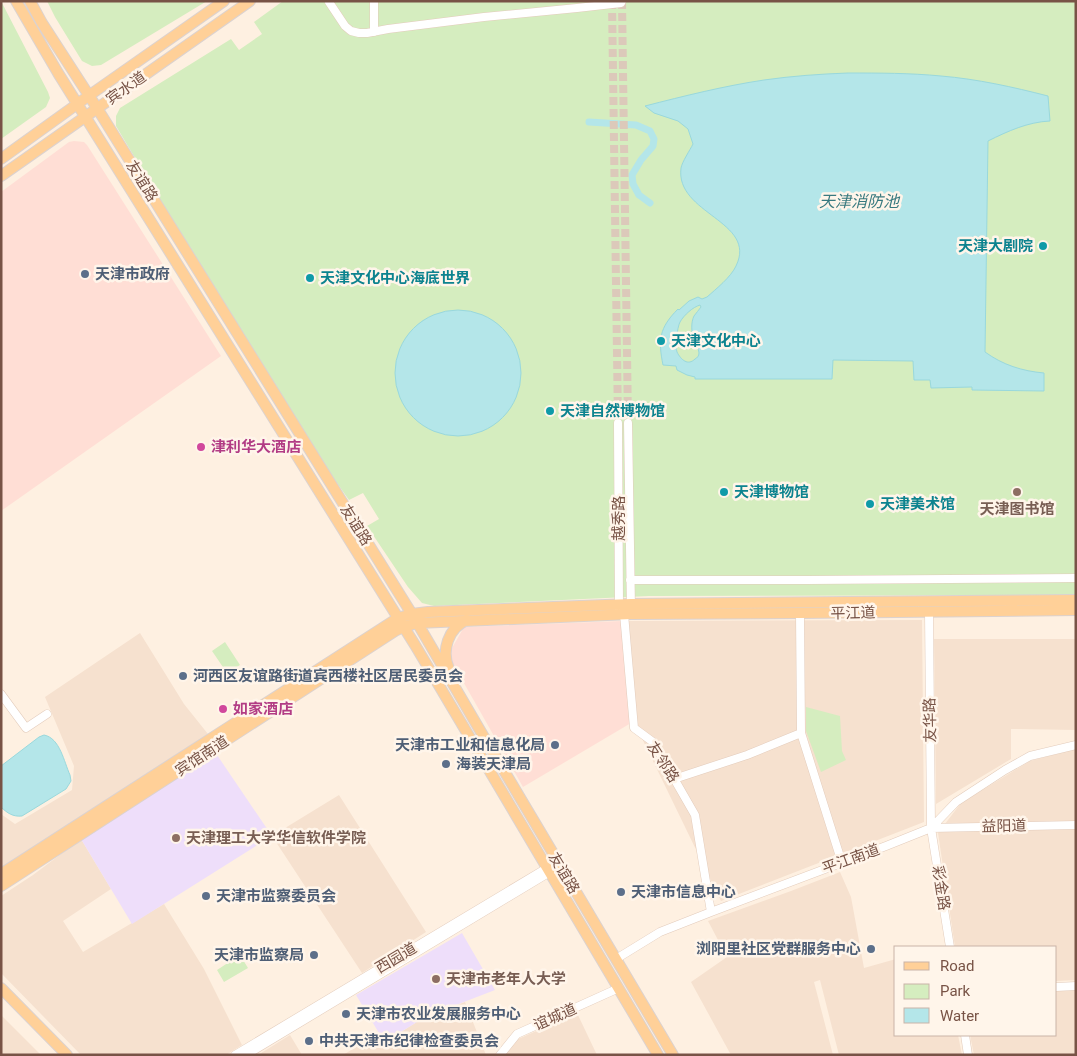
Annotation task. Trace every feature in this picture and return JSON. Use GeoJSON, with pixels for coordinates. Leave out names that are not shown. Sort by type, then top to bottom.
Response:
{"type":"FeatureCollection","features":[{"type":"Feature","properties":{"kind":"main road","name":"友谊路"},"geometry":{"type":"LineString","coordinates":[[16,1],[77,104],[401,622],[658,1055]]}},
{"type":"Feature","properties":{"kind":"main road","name":"友谊路"},"geometry":{"type":"LineString","coordinates":[[30,1],[414,618],[673,1055]]}},
{"type":"Feature","properties":{"kind":"main road","name":"宾水道"},"geometry":{"type":"LineString","coordinates":[[1,159],[224,1]]}},
{"type":"Feature","properties":{"kind":"main road","name":"宾水道"},"geometry":{"type":"LineString","coordinates":[[1,176],[250,1]]}},
{"type":"Feature","properties":{"kind":"main road","name":"平江道"},"geometry":{"type":"LineString","coordinates":[[625,610],[1076,600]]}},
{"type":"Feature","properties":{"kind":"main road"},"geometry":{"type":"LineString","coordinates":[[401,622],[428,612],[625,610]]}},
{"type":"Feature","properties":{"kind":"main road"},"geometry":{"type":"LineString","coordinates":[[414,618],[468,620],[625,610]]}},
{"type":"Feature","properties":{"kind":"main road","name":"平江道"},"geometry":{"type":"LineString","coordinates":[[625,610],[800,613],[1076,610]]}},
{"type":"Feature","properties":{"kind":"main road"},"geometry":{"type":"LineString","coordinates":[[458,693],[456,684],[447,666],[445,650],[454,630],[468,620]]}},
{"type":"Feature","properties":{"kind":"main road","name":"宾馆南道"},"geometry":{"type":"LineString","coordinates":[[1,874],[401,622]]}},
{"type":"Feature","properties":{"kind":"main road","name":"宾馆南道"},"geometry":{"type":"LineString","coordinates":[[1,886],[387,636],[401,622]]}},
{"type":"Feature","properties":{"kind":"main road"},"geometry":{"type":"LineString","coordinates":[[1,988],[67,1055]]}},
{"type":"Feature","properties":{"kind":"main road"},"geometry":{"type":"LineString","coordinates":[[1,996],[58,1055]]}},
{"type":"Feature","properties":{"kind":"street"},"geometry":{"type":"LineString","coordinates":[[333,1],[351,28],[358,31],[377,30]]}},
{"type":"Feature","properties":{"kind":"street"},"geometry":{"type":"LineString","coordinates":[[374,1],[377,30]]}},
{"type":"Feature","properties":{"kind":"street"},"geometry":{"type":"LineString","coordinates":[[377,30],[379,1]]}},
{"type":"Feature","properties":{"kind":"street"},"geometry":{"type":"LineString","coordinates":[[329,2],[345,26],[349,30],[358,33],[484,16],[576,8],[601,3],[620,3],[622,1]]}},
{"type":"Feature","properties":{"kind":"street","name":"越秀路"},"geometry":{"type":"LineString","coordinates":[[618,423],[625,610]]}},
{"type":"Feature","properties":{"kind":"street","name":"越秀路"},"geometry":{"type":"LineString","coordinates":[[625,610],[630,580],[628,423]]}},
{"type":"Feature","properties":{"kind":"street"},"geometry":{"type":"LineString","coordinates":[[630,580],[1076,578]]}},
{"type":"Feature","properties":{"kind":"street","name":"友邻路"},"geometry":{"type":"LineString","coordinates":[[625,610],[634,728],[653,742],[694,815],[711,912]]}},
{"type":"Feature","properties":{"kind":"street","name":"友华路"},"geometry":{"type":"LineString","coordinates":[[929,612],[931,828]]}},
{"type":"Feature","properties":{"kind":"street"},"geometry":{"type":"LineString","coordinates":[[800,613],[801,733],[842,863]]}},
{"type":"Feature","properties":{"kind":"street"},"geometry":{"type":"LineString","coordinates":[[1,694],[26,728],[47,714]]}},
{"type":"Feature","properties":{"kind":"street"},"geometry":{"type":"LineString","coordinates":[[674,779],[747,755],[801,733]]}},
{"type":"Feature","properties":{"kind":"street","name":"平江南道"},"geometry":{"type":"LineString","coordinates":[[616,959],[660,932],[931,828],[956,802],[1013,765],[1030,756],[1076,744]]}},
{"type":"Feature","properties":{"kind":"street","name":"益阳道"},"geometry":{"type":"LineString","coordinates":[[931,828],[1076,825]]}},
{"type":"Feature","properties":{"kind":"street","name":"彩金路"},"geometry":{"type":"LineString","coordinates":[[931,828],[950,946]]}},
{"type":"Feature","properties":{"kind":"street","name":"西园道"},"geometry":{"type":"LineString","coordinates":[[235,1055],[559,864]]}},
{"type":"Feature","properties":{"kind":"street","name":"西园道"},"geometry":{"type":"LineString","coordinates":[[246,1055],[548,870]]}},
{"type":"Feature","properties":{"kind":"street"},"geometry":{"type":"LineString","coordinates":[[1057,987],[1076,986]]}},
{"type":"Feature","properties":{"kind":"street","name":"谊城道"},"geometry":{"type":"LineString","coordinates":[[500,1055],[517,1034],[618,988]]}},
{"type":"Feature","properties":{"kind":"street"},"geometry":{"type":"LineString","coordinates":[[965,1036],[968,1055]]}},
{"type":"Feature","properties":{"kind":"shaded area","name":"天津市政府"},"geometry":{"type":"Polygon","coordinates":[[[69,142],[84,142],[87,145],[221,356],[1,511],[1,192],[69,142]]]}},
{"type":"Feature","properties":{"kind":"shaded area"},"geometry":{"type":"Polygon","coordinates":[[[922,620],[924,822],[721,901],[635,724],[627,621],[922,620]]]}},
{"type":"Feature","properties":{"kind":"shaded area"},"geometry":{"type":"Polygon","coordinates":[[[622,621],[631,723],[523,787],[448,655],[464,627],[622,621]]]}},
{"type":"Feature","properties":{"kind":"shaded area"},"geometry":{"type":"Polygon","coordinates":[[[140,633],[184,704],[208,734],[1,868],[1,814],[15,824],[72,790],[74,766],[45,697],[140,633]]]}},
{"type":"Feature","properties":{"kind":"shaded area"},"geometry":{"type":"Polygon","coordinates":[[[934,639],[1076,639],[1076,730],[1011,729],[1011,759],[936,804],[934,639]]]}},
{"type":"Feature","properties":{"kind":"shaded area"},"geometry":{"type":"Polygon","coordinates":[[[1076,749],[1076,980],[1057,981],[1057,946],[955,946],[938,833],[961,803],[1030,761],[1076,749]]]}},
{"type":"Feature","properties":{"kind":"shaded area","name":"天津理工大学华信软件学院"},"geometry":{"type":"Polygon","coordinates":[[[215,752],[272,836],[132,924],[81,839],[215,752]]]}},
{"type":"Feature","properties":{"kind":"shaded area"},"geometry":{"type":"Polygon","coordinates":[[[339,795],[426,932],[362,973],[272,836],[339,795]]]}},
{"type":"Feature","properties":{"kind":"shaded area"},"geometry":{"type":"Polygon","coordinates":[[[81,839],[111,889],[63,921],[83,952],[164,904],[204,969],[242,1045],[226,1055],[81,1055],[1,973],[1,896],[81,839]]]}},
{"type":"Feature","properties":{"kind":"shaded area"},"geometry":{"type":"Polygon","coordinates":[[[840,872],[851,897],[864,968],[894,960],[894,1036],[958,1036],[962,1055],[839,1055],[820,980],[814,982],[833,1055],[731,1055],[691,982],[727,957],[708,921],[840,872]]]}},
{"type":"Feature","properties":{"kind":"shaded area","name":"天津市老年人大学"},"geometry":{"type":"Polygon","coordinates":[[[462,933],[495,990],[425,1017],[388,1040],[379,1033],[356,995],[462,933]]]}},
{"type":"Feature","properties":{"kind":"shaded area"},"geometry":{"type":"Polygon","coordinates":[[[1076,990],[1076,1055],[974,1055],[970,1036],[1057,1036],[1057,991],[1076,990]]]}},
{"type":"Feature","properties":{"kind":"shaded area"},"geometry":{"type":"Polygon","coordinates":[[[465,1002],[486,1055],[343,1055],[379,1033],[388,1040],[425,1017],[465,1002]]]}},
{"type":"Feature","properties":{"kind":"shaded area"},"geometry":{"type":"Polygon","coordinates":[[[577,1013],[597,1055],[505,1055],[516,1040],[577,1013]]]}},
{"type":"Feature","properties":{"kind":"shaded area"},"geometry":{"type":"Polygon","coordinates":[[[1,1015],[41,1055],[1,1055],[1,1015]]]}},
{"type":"Feature","properties":{"kind":"shaded area"},"geometry":{"type":"Polygon","coordinates":[[[290,1035],[302,1055],[258,1055],[290,1035]]]}},
{"type":"Feature","properties":{"kind":"green space"},"geometry":{"type":"Polygon","coordinates":[[[1,1],[50,98],[46,107],[1,139],[1,1]]]}},
{"type":"Feature","properties":{"kind":"green space"},"geometry":{"type":"Polygon","coordinates":[[[47,1],[207,1],[101,65],[92,66],[82,61],[47,1]]]}},
{"type":"Feature","properties":{"kind":"green space","name":"天津文化中心"},"geometry":{"type":"Polygon","coordinates":[[[283,1],[1076,1],[1076,595],[649,596],[434,606],[422,603],[408,587],[367,526],[379,519],[363,493],[349,500],[308,442],[116,126],[116,116],[120,108],[231,39],[239,50],[262,34],[254,22],[283,1]]]}},
{"type":"Feature","properties":{"kind":"green space"},"geometry":{"type":"Polygon","coordinates":[[[225,642],[240,665],[227,673],[212,651],[225,642]]]}},
{"type":"Feature","properties":{"kind":"green space"},"geometry":{"type":"Polygon","coordinates":[[[806,707],[840,716],[842,751],[846,760],[821,772],[806,731],[806,707]]]}},
{"type":"Feature","properties":{"kind":"green space"},"geometry":{"type":"Polygon","coordinates":[[[240,955],[248,968],[224,982],[217,970],[240,955]]]}},
{"type":"Feature","properties":{"kind":"water","name":"天津消防池"},"geometry":{"type":"Polygon","coordinates":[[[838,73],[954,77],[1048,96],[1050,121],[1018,128],[988,141],[985,352],[1013,367],[1044,373],[1044,391],[972,390],[972,387],[931,388],[930,380],[914,380],[913,361],[833,360],[832,379],[695,379],[695,377],[677,370],[676,366],[663,365],[661,335],[667,322],[678,309],[689,301],[698,297],[702,299],[707,297],[723,283],[736,266],[740,251],[736,238],[727,227],[690,196],[683,184],[681,168],[693,144],[688,129],[678,121],[654,113],[645,106],[749,82],[838,73]],[[700,305],[697,306],[686,314],[680,322],[678,329],[676,350],[683,360],[687,362],[692,361],[699,354],[693,336],[692,321],[701,307],[700,305]]]}},
{"type":"Feature","properties":{"kind":"water"},"geometry":{"type":"Polygon","coordinates":[[[458,310],[482,315],[502,329],[516,349],[521,373],[516,397],[502,417],[482,431],[458,436],[434,431],[414,417],[400,397],[395,373],[400,349],[414,329],[434,315],[458,310]]]}},
{"type":"Feature","properties":{"kind":"water"},"geometry":{"type":"Polygon","coordinates":[[[44,735],[49,737],[58,746],[71,781],[66,789],[22,816],[10,814],[1,807],[1,766],[44,735]]]}},
{"type":"Feature","properties":{"kind":"waterway"},"geometry":{"type":"LineString","coordinates":[[589,122],[636,125],[650,131],[654,139],[653,146],[641,160],[632,175],[633,184],[639,195],[650,203]]}},
{"type":"Feature","properties":{"kind":"tunnel"},"geometry":{"type":"LineString","coordinates":[[612,1],[618,423]]}},
{"type":"Feature","properties":{"kind":"tunnel"},"geometry":{"type":"LineString","coordinates":[[622,1],[628,423]]}},
{"type":"Feature","properties":{"kind":"place","name":"天津大剧院"},"geometry":{"type":"Point","coordinates":[1043,246]}},
{"type":"Feature","properties":{"kind":"place","name":"天津市政府"},"geometry":{"type":"Point","coordinates":[85,274]}},
{"type":"Feature","properties":{"kind":"place","name":"天津文化中心海底世界"},"geometry":{"type":"Point","coordinates":[310,278]}},
{"type":"Feature","properties":{"kind":"place","name":"天津文化中心"},"geometry":{"type":"Point","coordinates":[661,341]}},
{"type":"Feature","properties":{"kind":"place","name":"天津自然博物馆"},"geometry":{"type":"Point","coordinates":[550,411]}},
{"type":"Feature","properties":{"kind":"place","name":"津利华大酒店"},"geometry":{"type":"Point","coordinates":[201,447]}},
{"type":"Feature","properties":{"kind":"place","name":"天津博物馆"},"geometry":{"type":"Point","coordinates":[724,492]}},
{"type":"Feature","properties":{"kind":"place","name":"天津图书馆"},"geometry":{"type":"Point","coordinates":[1017,492]}},
{"type":"Feature","properties":{"kind":"place","name":"天津美术馆"},"geometry":{"type":"Point","coordinates":[870,504]}},
{"type":"Feature","properties":{"kind":"place","name":"河西区友谊路街道宾西楼社区居民委员会"},"geometry":{"type":"Point","coordinates":[183,676]}},
{"type":"Feature","properties":{"kind":"place","name":"如家酒店"},"geometry":{"type":"Point","coordinates":[223,709]}},
{"type":"Feature","properties":{"kind":"place","name":"天津市工业和信息化局"},"geometry":{"type":"Point","coordinates":[555,745]}},
{"type":"Feature","properties":{"kind":"place","name":"海装天津局"},"geometry":{"type":"Point","coordinates":[446,764]}},
{"type":"Feature","properties":{"kind":"place","name":"天津理工大学华信软件学院"},"geometry":{"type":"Point","coordinates":[176,838]}},
{"type":"Feature","properties":{"kind":"place","name":"天津市信息中心"},"geometry":{"type":"Point","coordinates":[621,892]}},
{"type":"Feature","properties":{"kind":"place","name":"天津市监察委员会"},"geometry":{"type":"Point","coordinates":[206,896]}},
{"type":"Feature","properties":{"kind":"place","name":"浏阳里社区党群服务中心"},"geometry":{"type":"Point","coordinates":[871,949]}},
{"type":"Feature","properties":{"kind":"place","name":"天津市监察局"},"geometry":{"type":"Point","coordinates":[314,955]}},
{"type":"Feature","properties":{"kind":"place","name":"天津市老年人大学"},"geometry":{"type":"Point","coordinates":[436,979]}},
{"type":"Feature","properties":{"kind":"place","name":"天津市农业发展服务中心"},"geometry":{"type":"Point","coordinates":[346,1014]}},
{"type":"Feature","properties":{"kind":"place","name":"中共天津市纪律检查委员会"},"geometry":{"type":"Point","coordinates":[309,1041]}}]}
